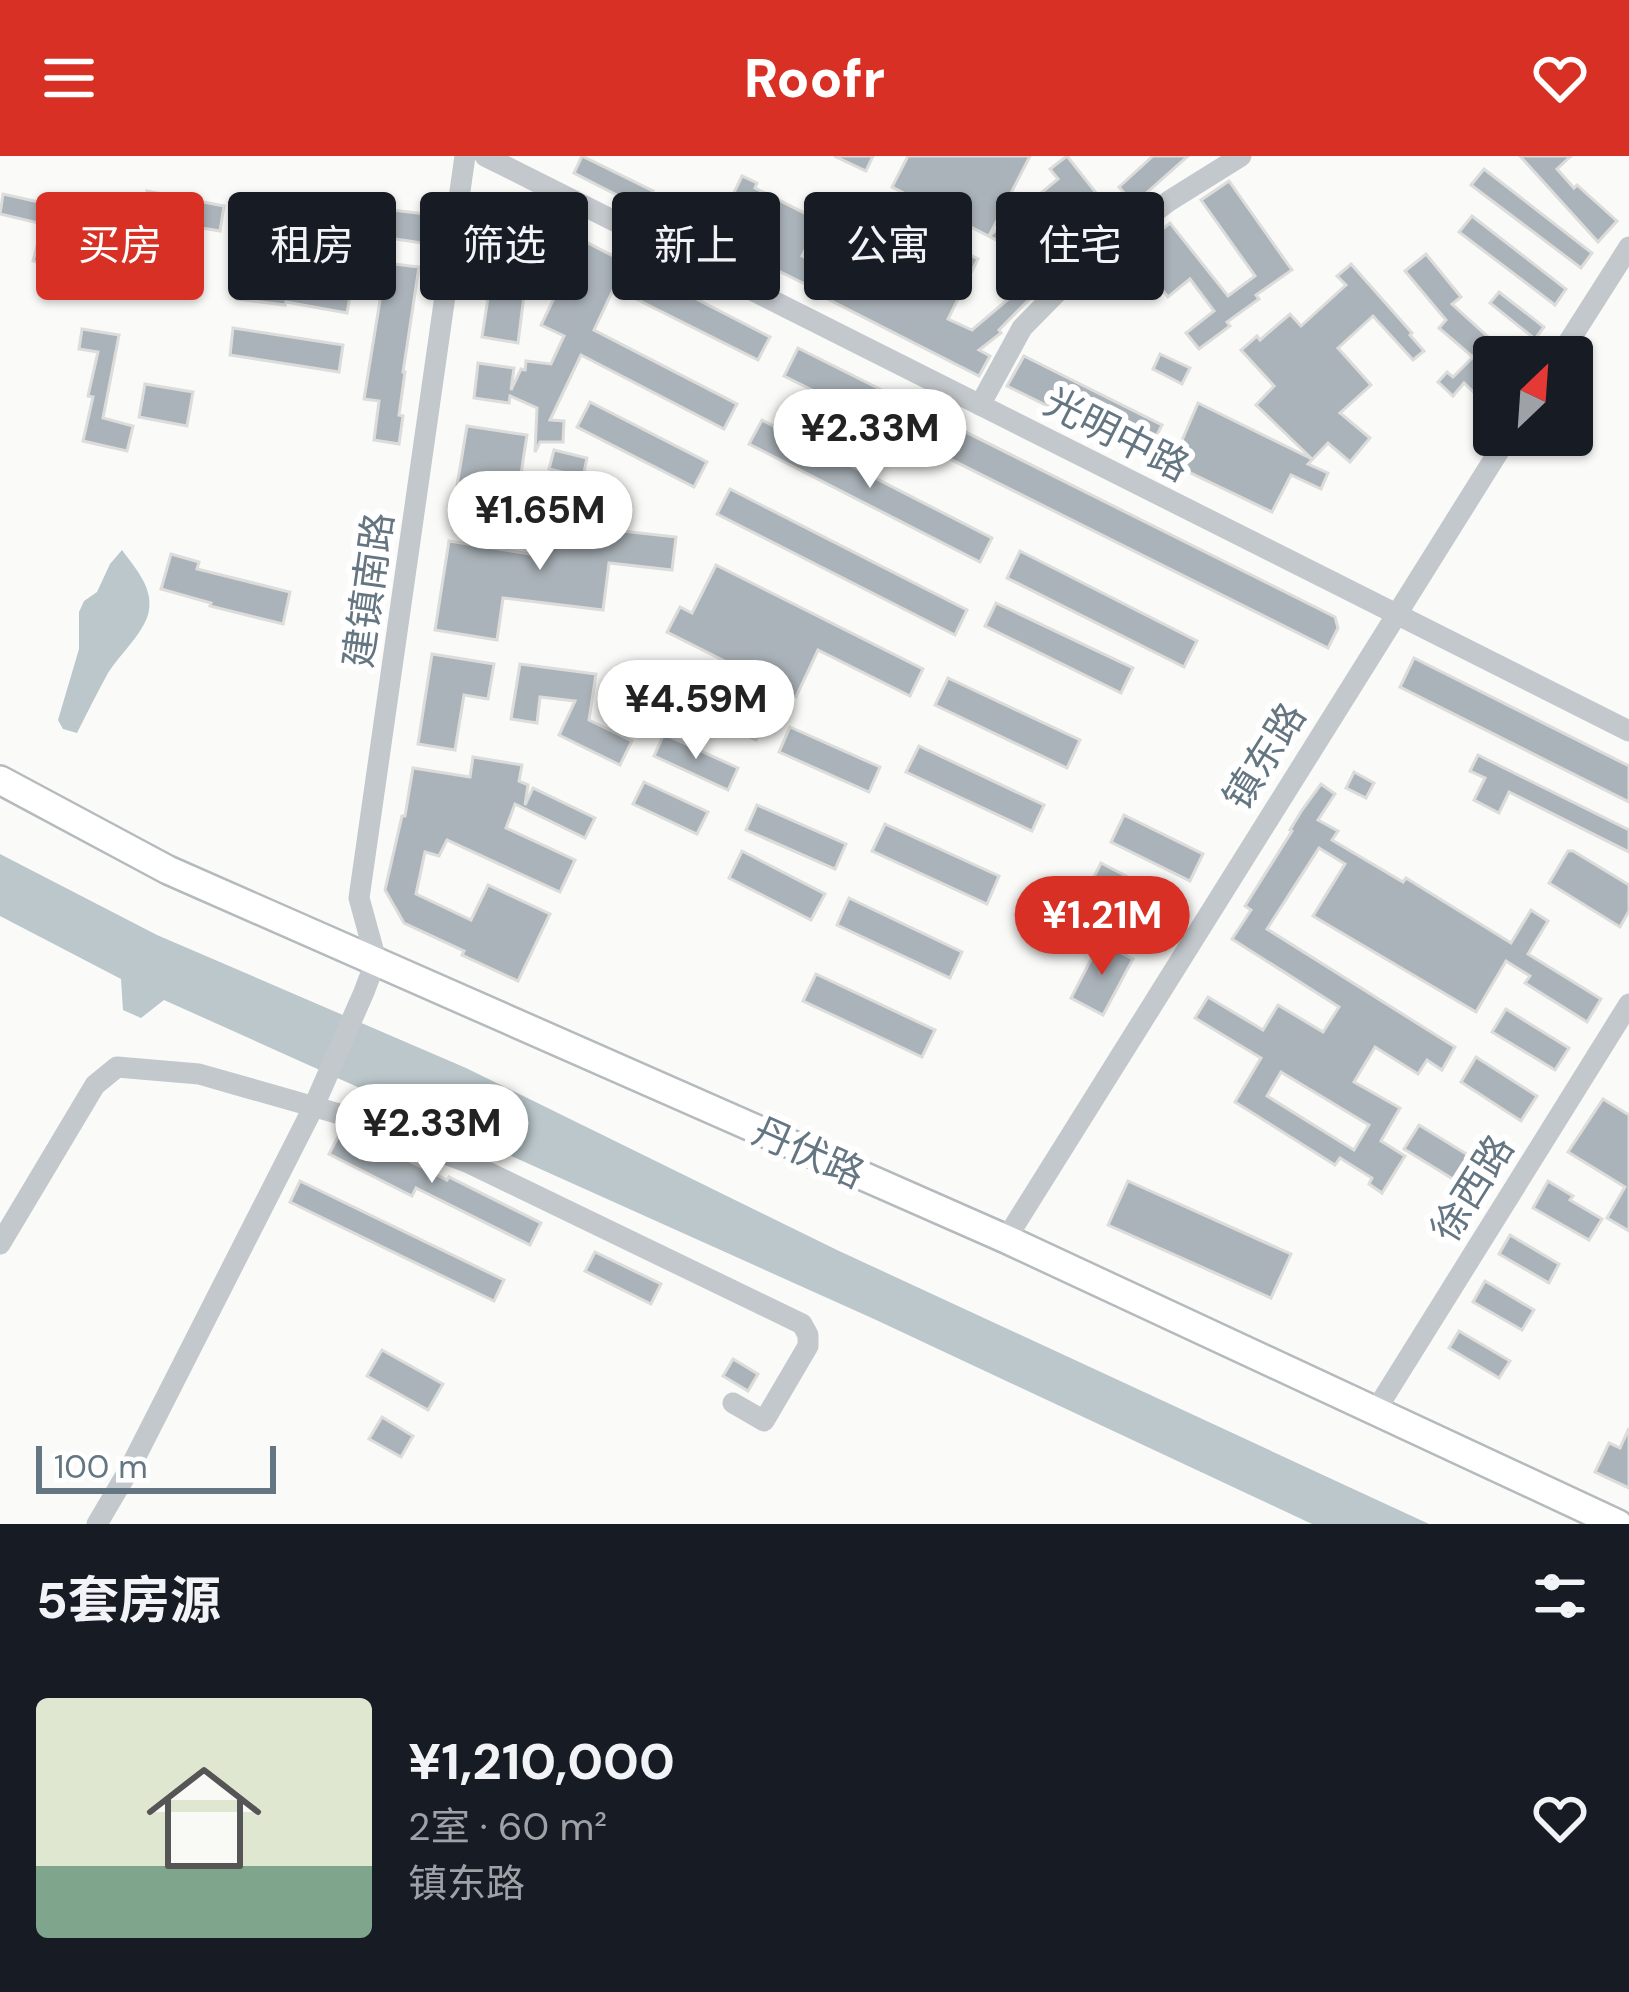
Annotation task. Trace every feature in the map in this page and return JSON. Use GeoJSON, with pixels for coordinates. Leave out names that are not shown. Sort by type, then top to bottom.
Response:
{"type":"FeatureCollection","features":[{"type":"Feature","properties":{"kind":"main road","name":"丹伏路"},"geometry":{"type":"LineString","coordinates":[[0,780],[168,870],[1006,1239],[1618,1524]]}},
{"type":"Feature","properties":{"kind":"street","name":"建镇南路"},"geometry":{"type":"LineString","coordinates":[[376,960],[359,898],[465,156]]}},
{"type":"Feature","properties":{"kind":"street","name":"光明中路"},"geometry":{"type":"LineString","coordinates":[[485,156],[1629,731]]}},
{"type":"Feature","properties":{"kind":"street"},"geometry":{"type":"LineString","coordinates":[[980,405],[1022,328],[1078,271],[1169,201],[1241,156]]}},
{"type":"Feature","properties":{"kind":"street"},"geometry":{"type":"LineString","coordinates":[[1572,336],[1629,247]]}},
{"type":"Feature","properties":{"kind":"street","name":"镇东路"},"geometry":{"type":"LineString","coordinates":[[1006,1239],[1496,456]]}},
{"type":"Feature","properties":{"kind":"street"},"geometry":{"type":"LineString","coordinates":[[97,1524],[317,1100],[376,960]]}},
{"type":"Feature","properties":{"kind":"street","name":"徐西路"},"geometry":{"type":"LineString","coordinates":[[1376,1409],[1629,1004]]}},
{"type":"Feature","properties":{"kind":"street"},"geometry":{"type":"LineString","coordinates":[[0,1244],[95,1085],[117,1067],[200,1074],[317,1100],[336,1113],[469,1163],[802,1324],[808,1346],[764,1421],[733,1403]]}},
{"type":"Feature","properties":{"kind":"shaded area"},"geometry":{"type":"Polygon","coordinates":[[[122,550],[146,586],[147,618],[108,673],[77,733],[63,729],[58,720],[79,649],[79,612],[122,550]]]}},
{"type":"Feature","properties":{"kind":"shaded area"},"geometry":{"type":"Polygon","coordinates":[[[0,854],[157,935],[466,1068],[837,1250],[1429,1524],[1312,1524],[874,1319],[164,1000],[141,1018],[123,1010],[121,979],[0,916],[0,854]]]}},
{"type":"Feature","properties":{"kind":"building"},"geometry":{"type":"Polygon","coordinates":[[[582,156],[653,191],[612,193],[574,173],[582,156]]]}},
{"type":"Feature","properties":{"kind":"building"},"geometry":{"type":"Polygon","coordinates":[[[834,156],[873,156],[866,171],[834,156]]]}},
{"type":"Feature","properties":{"kind":"building"},"geometry":{"type":"Polygon","coordinates":[[[908,156],[1030,156],[1012,192],[996,192],[996,222],[989,236],[996,230],[996,240],[972,228],[972,192],[902,192],[892,187],[908,156]]]}},
{"type":"Feature","properties":{"kind":"building"},"geometry":{"type":"Polygon","coordinates":[[[1067,156],[1095,192],[1042,192],[1058,179],[1050,169],[1067,156]]]}},
{"type":"Feature","properties":{"kind":"building"},"geometry":{"type":"Polygon","coordinates":[[[1153,156],[1188,156],[1148,192],[1123,192],[1119,187],[1153,156]]]}},
{"type":"Feature","properties":{"kind":"building"},"geometry":{"type":"Polygon","coordinates":[[[1520,156],[1571,156],[1557,169],[1617,221],[1598,242],[1520,156]]]}},
{"type":"Feature","properties":{"kind":"building"},"geometry":{"type":"Polygon","coordinates":[[[1484,169],[1592,253],[1581,268],[1471,185],[1484,169]]]}},
{"type":"Feature","properties":{"kind":"building"},"geometry":{"type":"Polygon","coordinates":[[[742,176],[757,183],[755,188],[763,192],[734,192],[742,176]]]}},
{"type":"Feature","properties":{"kind":"building"},"geometry":{"type":"Polygon","coordinates":[[[1229,181],[1292,270],[1256,295],[1259,299],[1199,349],[1186,333],[1214,311],[1190,279],[1168,297],[1164,292],[1164,228],[1170,223],[1228,296],[1255,276],[1201,200],[1229,181]]]}},
{"type":"Feature","properties":{"kind":"building"},"geometry":{"type":"Polygon","coordinates":[[[3,194],[36,201],[36,222],[0,214],[3,194]]]}},
{"type":"Feature","properties":{"kind":"building"},"geometry":{"type":"Polygon","coordinates":[[[780,201],[804,213],[804,284],[780,272],[780,201]]]}},
{"type":"Feature","properties":{"kind":"building"},"geometry":{"type":"Polygon","coordinates":[[[204,202],[224,206],[220,231],[204,228],[204,202]]]}},
{"type":"Feature","properties":{"kind":"building"},"geometry":{"type":"Polygon","coordinates":[[[396,210],[420,213],[420,243],[396,239],[396,210]]]}},
{"type":"Feature","properties":{"kind":"building"},"geometry":{"type":"Polygon","coordinates":[[[1472,216],[1566,289],[1555,305],[1459,232],[1472,216]]]}},
{"type":"Feature","properties":{"kind":"building"},"geometry":{"type":"Polygon","coordinates":[[[588,243],[612,255],[612,292],[594,330],[737,404],[724,429],[581,355],[550,420],[564,421],[563,442],[540,442],[535,452],[537,408],[510,396],[509,403],[474,398],[478,363],[514,368],[511,390],[526,361],[551,364],[564,336],[541,325],[553,300],[588,300],[588,243]]]}},
{"type":"Feature","properties":{"kind":"building"},"geometry":{"type":"Polygon","coordinates":[[[1426,254],[1461,297],[1452,304],[1487,336],[1473,336],[1473,357],[1439,328],[1446,320],[1405,271],[1426,254]]]}},
{"type":"Feature","properties":{"kind":"building"},"geometry":{"type":"Polygon","coordinates":[[[396,264],[419,267],[403,372],[399,444],[374,440],[379,401],[364,399],[380,300],[396,300],[396,264]]]}},
{"type":"Feature","properties":{"kind":"building"},"geometry":{"type":"Polygon","coordinates":[[[1351,264],[1424,351],[1413,360],[1373,316],[1338,348],[1371,385],[1340,413],[1370,438],[1350,462],[1328,443],[1308,464],[1328,473],[1321,489],[1291,475],[1272,512],[1172,464],[1198,403],[1312,459],[1256,405],[1274,386],[1241,350],[1290,314],[1301,326],[1346,285],[1337,276],[1351,264]]]}},
{"type":"Feature","properties":{"kind":"building"},"geometry":{"type":"Polygon","coordinates":[[[1499,292],[1544,327],[1531,336],[1490,303],[1499,292]]]}},
{"type":"Feature","properties":{"kind":"building"},"geometry":{"type":"Polygon","coordinates":[[[245,300],[349,300],[347,313],[245,300]]]}},
{"type":"Feature","properties":{"kind":"building"},"geometry":{"type":"Polygon","coordinates":[[[488,300],[523,300],[518,343],[482,337],[488,300]]]}},
{"type":"Feature","properties":{"kind":"building"},"geometry":{"type":"Polygon","coordinates":[[[638,300],[698,300],[770,337],[758,360],[638,300]]]}},
{"type":"Feature","properties":{"kind":"building"},"geometry":{"type":"Polygon","coordinates":[[[830,300],[958,300],[948,319],[972,330],[1007,300],[1029,300],[1001,333],[979,350],[990,356],[979,376],[830,300]]]}},
{"type":"Feature","properties":{"kind":"building"},"geometry":{"type":"Polygon","coordinates":[[[233,328],[343,345],[339,372],[230,355],[233,328]]]}},
{"type":"Feature","properties":{"kind":"building"},"geometry":{"type":"Polygon","coordinates":[[[82,329],[119,335],[103,418],[133,426],[127,451],[83,441],[98,352],[79,349],[82,329]]]}},
{"type":"Feature","properties":{"kind":"building"},"geometry":{"type":"Polygon","coordinates":[[[798,348],[1335,617],[1338,628],[1328,648],[784,376],[798,348]]]}},
{"type":"Feature","properties":{"kind":"building"},"geometry":{"type":"Polygon","coordinates":[[[1160,354],[1190,368],[1182,384],[1153,369],[1160,354]]]}},
{"type":"Feature","properties":{"kind":"building"},"geometry":{"type":"Polygon","coordinates":[[[1024,356],[1162,425],[1147,455],[1007,386],[1024,356]]]}},
{"type":"Feature","properties":{"kind":"building"},"geometry":{"type":"Polygon","coordinates":[[[1473,357],[1473,392],[1464,383],[1453,396],[1438,382],[1447,372],[1453,377],[1473,357]]]}},
{"type":"Feature","properties":{"kind":"building"},"geometry":{"type":"Polygon","coordinates":[[[145,384],[193,392],[187,426],[139,417],[145,384]]]}},
{"type":"Feature","properties":{"kind":"building"},"geometry":{"type":"Polygon","coordinates":[[[590,402],[707,462],[694,487],[577,427],[590,402]]]}},
{"type":"Feature","properties":{"kind":"building"},"geometry":{"type":"Polygon","coordinates":[[[762,420],[992,538],[980,562],[749,444],[762,420]]]}},
{"type":"Feature","properties":{"kind":"building"},"geometry":{"type":"Polygon","coordinates":[[[467,426],[527,435],[513,526],[452,516],[467,426]]]}},
{"type":"Feature","properties":{"kind":"building"},"geometry":{"type":"Polygon","coordinates":[[[554,450],[587,458],[583,477],[549,469],[554,450]]]}},
{"type":"Feature","properties":{"kind":"building"},"geometry":{"type":"Polygon","coordinates":[[[730,489],[967,610],[955,635],[717,514],[730,489]]]}},
{"type":"Feature","properties":{"kind":"building"},"geometry":{"type":"Polygon","coordinates":[[[533,521],[676,537],[672,570],[609,563],[603,610],[503,598],[497,640],[435,630],[449,541],[530,554],[533,521]]]}},
{"type":"Feature","properties":{"kind":"building"},"geometry":{"type":"Polygon","coordinates":[[[1020,551],[1197,641],[1184,667],[1007,578],[1020,551]]]}},
{"type":"Feature","properties":{"kind":"building"},"geometry":{"type":"Polygon","coordinates":[[[171,554],[199,562],[197,569],[290,592],[283,624],[161,589],[171,554]]]}},
{"type":"Feature","properties":{"kind":"building"},"geometry":{"type":"Polygon","coordinates":[[[716,565],[923,669],[910,696],[818,650],[796,697],[667,632],[680,607],[692,613],[716,565]]]}},
{"type":"Feature","properties":{"kind":"building"},"geometry":{"type":"Polygon","coordinates":[[[996,603],[1133,668],[1121,693],[985,626],[996,603]]]}},
{"type":"Feature","properties":{"kind":"building"},"geometry":{"type":"Polygon","coordinates":[[[432,654],[494,664],[488,699],[464,695],[455,750],[418,744],[432,654]]]}},
{"type":"Feature","properties":{"kind":"building"},"geometry":{"type":"Polygon","coordinates":[[[1414,658],[1629,766],[1629,802],[1400,687],[1414,658]]]}},
{"type":"Feature","properties":{"kind":"building"},"geometry":{"type":"Polygon","coordinates":[[[520,664],[596,674],[589,720],[632,741],[620,765],[559,735],[575,701],[540,697],[537,723],[511,719],[520,664]]]}},
{"type":"Feature","properties":{"kind":"building"},"geometry":{"type":"Polygon","coordinates":[[[692,675],[769,712],[756,740],[679,702],[692,675]]]}},
{"type":"Feature","properties":{"kind":"building"},"geometry":{"type":"Polygon","coordinates":[[[948,678],[1080,740],[1067,768],[935,705],[948,678]]]}},
{"type":"Feature","properties":{"kind":"building"},"geometry":{"type":"Polygon","coordinates":[[[790,727],[880,767],[869,792],[779,752],[790,727]]]}},
{"type":"Feature","properties":{"kind":"building"},"geometry":{"type":"Polygon","coordinates":[[[664,734],[738,768],[728,790],[654,756],[664,734]]]}},
{"type":"Feature","properties":{"kind":"building"},"geometry":{"type":"Polygon","coordinates":[[[919,746],[1044,805],[1032,831],[906,772],[919,746]]]}},
{"type":"Feature","properties":{"kind":"building"},"geometry":{"type":"Polygon","coordinates":[[[1478,755],[1629,830],[1629,852],[1509,792],[1499,813],[1474,800],[1485,778],[1470,771],[1478,755]]]}},
{"type":"Feature","properties":{"kind":"building"},"geometry":{"type":"Polygon","coordinates":[[[473,757],[522,765],[519,781],[528,785],[525,805],[533,788],[595,818],[585,838],[515,804],[506,828],[575,860],[560,892],[447,840],[439,856],[425,852],[416,894],[471,920],[488,885],[550,914],[518,981],[404,923],[385,890],[413,768],[470,777],[473,757]]]}},
{"type":"Feature","properties":{"kind":"building"},"geometry":{"type":"Polygon","coordinates":[[[1354,772],[1374,783],[1366,798],[1346,788],[1354,772]]]}},
{"type":"Feature","properties":{"kind":"building"},"geometry":{"type":"Polygon","coordinates":[[[644,782],[708,812],[697,834],[633,804],[644,782]]]}},
{"type":"Feature","properties":{"kind":"building"},"geometry":{"type":"Polygon","coordinates":[[[1321,784],[1335,794],[1318,820],[1338,831],[1332,840],[1403,882],[1406,878],[1511,943],[1531,910],[1548,921],[1528,954],[1601,999],[1587,1022],[1525,983],[1530,976],[1506,961],[1476,1012],[1313,916],[1345,864],[1319,848],[1267,929],[1455,1047],[1442,1070],[1427,1060],[1418,1074],[1375,1047],[1354,1082],[1400,1108],[1381,1141],[1405,1156],[1382,1193],[1369,1184],[1372,1178],[1340,1158],[1335,1165],[1235,1102],[1261,1058],[1195,1018],[1208,997],[1263,1030],[1278,1005],[1323,1032],[1339,1007],[1232,939],[1251,910],[1245,906],[1321,784]],[[1281,1072],[1267,1096],[1354,1150],[1369,1125],[1281,1072]]]}},
{"type":"Feature","properties":{"kind":"building"},"geometry":{"type":"Polygon","coordinates":[[[757,805],[846,844],[835,869],[746,830],[757,805]]]}},
{"type":"Feature","properties":{"kind":"building"},"geometry":{"type":"Polygon","coordinates":[[[1124,815],[1203,854],[1190,881],[1111,842],[1124,815]]]}},
{"type":"Feature","properties":{"kind":"building"},"geometry":{"type":"Polygon","coordinates":[[[885,824],[999,876],[987,904],[872,851],[885,824]]]}},
{"type":"Feature","properties":{"kind":"building"},"geometry":{"type":"Polygon","coordinates":[[[742,851],[825,894],[811,920],[729,878],[742,851]]]}},
{"type":"Feature","properties":{"kind":"building"},"geometry":{"type":"Polygon","coordinates":[[[1568,851],[1629,885],[1629,911],[1620,927],[1549,883],[1568,851]]]}},
{"type":"Feature","properties":{"kind":"building"},"geometry":{"type":"Polygon","coordinates":[[[1101,863],[1172,900],[1154,934],[1084,897],[1101,863]]]}},
{"type":"Feature","properties":{"kind":"building"},"geometry":{"type":"Polygon","coordinates":[[[849,898],[962,952],[950,978],[837,925],[849,898]]]}},
{"type":"Feature","properties":{"kind":"building"},"geometry":{"type":"Polygon","coordinates":[[[1100,942],[1133,959],[1103,1015],[1071,998],[1100,942]]]}},
{"type":"Feature","properties":{"kind":"building"},"geometry":{"type":"Polygon","coordinates":[[[816,974],[935,1030],[922,1057],[803,1001],[816,974]]]}},
{"type":"Feature","properties":{"kind":"building"},"geometry":{"type":"Polygon","coordinates":[[[1506,1009],[1569,1048],[1555,1070],[1492,1032],[1506,1009]]]}},
{"type":"Feature","properties":{"kind":"building"},"geometry":{"type":"Polygon","coordinates":[[[1476,1057],[1537,1096],[1521,1121],[1461,1082],[1476,1057]]]}},
{"type":"Feature","properties":{"kind":"building"},"geometry":{"type":"Polygon","coordinates":[[[1603,1099],[1629,1115],[1629,1231],[1607,1218],[1625,1187],[1568,1152],[1603,1099]]]}},
{"type":"Feature","properties":{"kind":"building"},"geometry":{"type":"Polygon","coordinates":[[[1419,1125],[1494,1171],[1479,1195],[1404,1149],[1419,1125]]]}},
{"type":"Feature","properties":{"kind":"building"},"geometry":{"type":"Polygon","coordinates":[[[341,1131],[541,1223],[530,1245],[416,1188],[412,1196],[329,1154],[341,1131]]]}},
{"type":"Feature","properties":{"kind":"building"},"geometry":{"type":"Polygon","coordinates":[[[300,1181],[504,1280],[494,1301],[290,1202],[300,1181]]]}},
{"type":"Feature","properties":{"kind":"building"},"geometry":{"type":"Polygon","coordinates":[[[1128,1181],[1291,1254],[1271,1298],[1108,1225],[1128,1181]]]}},
{"type":"Feature","properties":{"kind":"building"},"geometry":{"type":"Polygon","coordinates":[[[1548,1181],[1602,1219],[1589,1240],[1533,1208],[1548,1181]]]}},
{"type":"Feature","properties":{"kind":"building"},"geometry":{"type":"Polygon","coordinates":[[[1510,1235],[1559,1264],[1549,1283],[1499,1254],[1510,1235]]]}},
{"type":"Feature","properties":{"kind":"building"},"geometry":{"type":"Polygon","coordinates":[[[595,1252],[661,1284],[651,1304],[585,1271],[595,1252]]]}},
{"type":"Feature","properties":{"kind":"building"},"geometry":{"type":"Polygon","coordinates":[[[1485,1281],[1534,1310],[1522,1330],[1473,1302],[1485,1281]]]}},
{"type":"Feature","properties":{"kind":"building"},"geometry":{"type":"Polygon","coordinates":[[[1459,1331],[1510,1361],[1499,1378],[1449,1348],[1459,1331]]]}},
{"type":"Feature","properties":{"kind":"building"},"geometry":{"type":"Polygon","coordinates":[[[382,1350],[443,1384],[428,1410],[367,1376],[382,1350]]]}},
{"type":"Feature","properties":{"kind":"building"},"geometry":{"type":"Polygon","coordinates":[[[733,1359],[758,1374],[748,1391],[723,1376],[733,1359]]]}},
{"type":"Feature","properties":{"kind":"building"},"geometry":{"type":"Polygon","coordinates":[[[382,1417],[413,1436],[401,1457],[369,1439],[382,1417]]]}},
{"type":"Feature","properties":{"kind":"building"},"geometry":{"type":"Polygon","coordinates":[[[1629,1428],[1629,1488],[1595,1472],[1609,1443],[1620,1448],[1629,1428]]]}}]}
